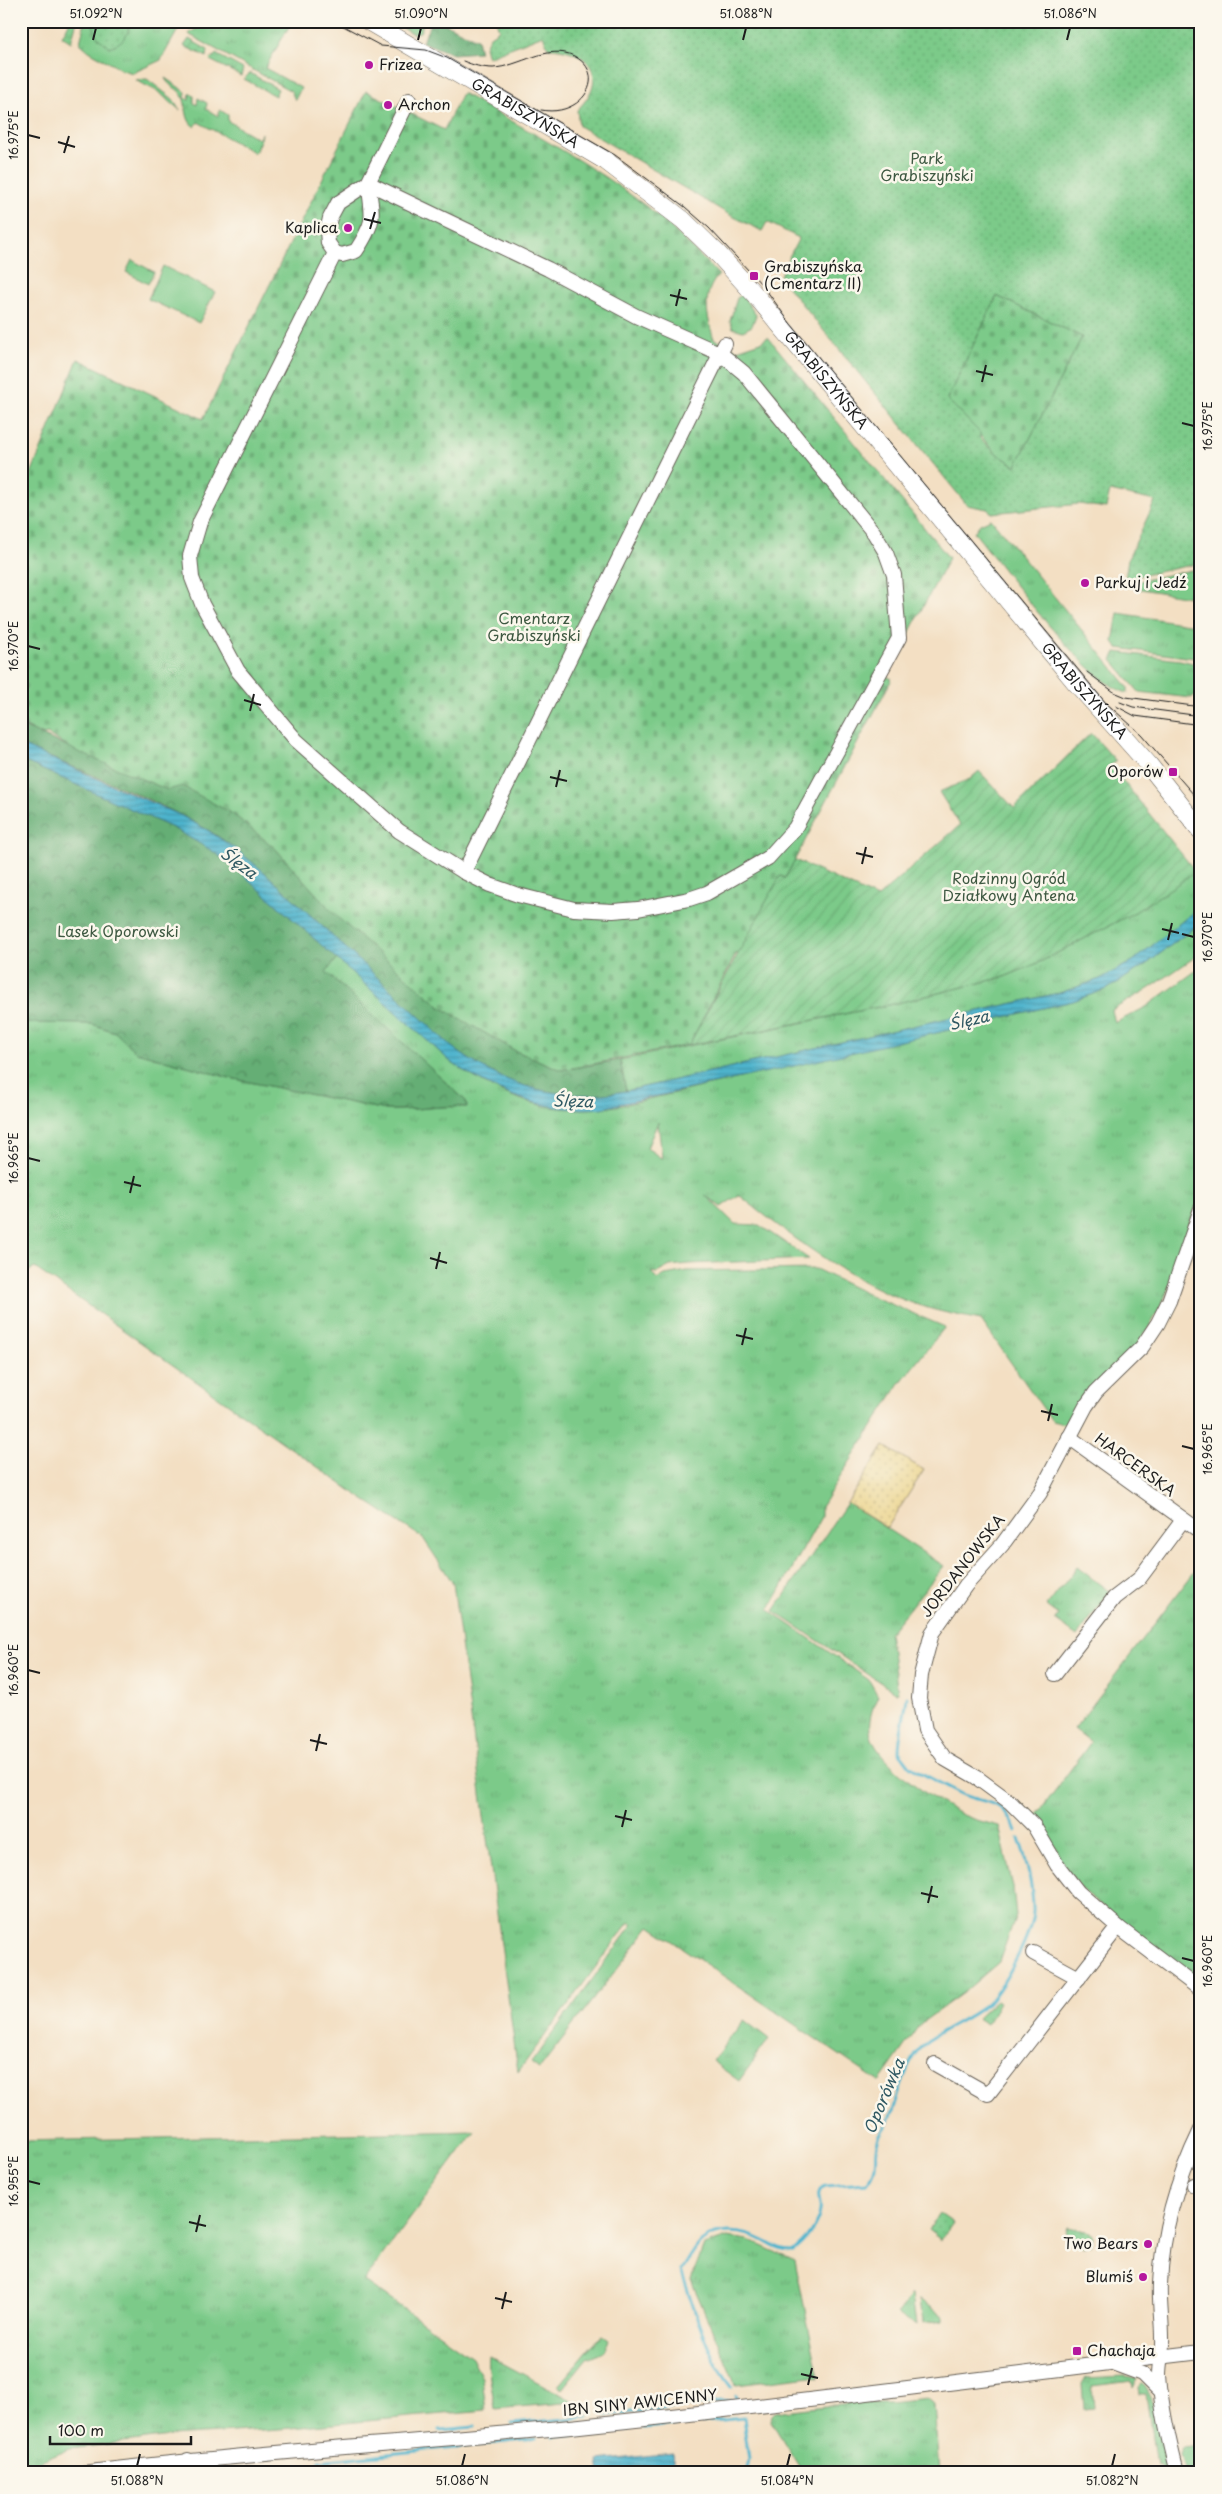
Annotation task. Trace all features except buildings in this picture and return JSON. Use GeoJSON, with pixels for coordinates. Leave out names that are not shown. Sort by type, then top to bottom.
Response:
{"type":"FeatureCollection","features":[{"type":"Feature","properties":{"kind":"main road","name":"GRABISZYŃSKA"},"geometry":{"type":"LineString","coordinates":[[368,21],[606,161],[662,202],[719,254],[757,297],[1077,684],[1149,765],[1201,831]]}},
{"type":"Feature","properties":{"kind":"street"},"geometry":{"type":"LineString","coordinates":[[368,183],[373,220],[366,235],[356,251],[342,255],[335,253],[328,243],[326,232],[330,218],[338,202],[368,183],[409,100]]}},
{"type":"Feature","properties":{"kind":"street"},"geometry":{"type":"LineString","coordinates":[[335,253],[200,522],[190,556],[192,578],[202,604],[238,671],[283,728],[398,832],[464,872],[490,885],[518,895],[574,909],[638,910],[689,899],[726,884],[768,858],[795,828],[897,645],[900,632],[894,575],[882,546],[874,533],[723,349],[636,316],[548,269],[368,183]]}},
{"type":"Feature","properties":{"kind":"street"},"geometry":{"type":"LineString","coordinates":[[464,872],[723,349]]}},
{"type":"Feature","properties":{"kind":"street","name":"JORDANOWSKA"},"geometry":{"type":"LineString","coordinates":[[1201,1209],[1169,1301],[1158,1323],[1142,1347],[1096,1392],[1069,1437],[1040,1493],[1002,1545],[966,1585],[932,1634],[921,1675],[920,1706],[925,1730],[945,1759],[984,1783],[1028,1819],[1057,1865],[1078,1892],[1118,1927],[1201,1990]]}},
{"type":"Feature","properties":{"kind":"street","name":"HARCERSKA"},"geometry":{"type":"LineString","coordinates":[[1069,1437],[1201,1532]]}},
{"type":"Feature","properties":{"kind":"street"},"geometry":{"type":"LineString","coordinates":[[1056,1674],[1114,1598],[1139,1579],[1183,1520]]}},
{"type":"Feature","properties":{"kind":"street"},"geometry":{"type":"LineString","coordinates":[[938,2066],[988,2094],[1118,1927]]}},
{"type":"Feature","properties":{"kind":"street"},"geometry":{"type":"LineString","coordinates":[[1033,1952],[1079,1978]]}},
{"type":"Feature","properties":{"kind":"street"},"geometry":{"type":"LineString","coordinates":[[1178,2473],[1166,2426],[1161,2392],[1159,2357],[1162,2339],[1160,2284],[1164,2248],[1180,2182],[1201,2130]]}},
{"type":"Feature","properties":{"kind":"street","name":"IBN SINY AWICENNY"},"geometry":{"type":"LineString","coordinates":[[82,2473],[189,2466],[652,2419],[1201,2352]]}},
{"type":"Feature","properties":{"kind":"street"},"geometry":{"type":"LineString","coordinates":[[1109,2363],[1142,2374],[1161,2392]]}},
{"type":"Feature","properties":{"kind":"green space"},"geometry":{"type":"Polygon","coordinates":[[[70,21],[77,21],[71,42],[62,36],[70,21]]]}},
{"type":"Feature","properties":{"kind":"green space"},"geometry":{"type":"Polygon","coordinates":[[[85,21],[171,21],[174,24],[176,21],[183,21],[161,60],[133,73],[122,70],[89,51],[80,43],[85,21]]]}},
{"type":"Feature","properties":{"kind":"green space"},"geometry":{"type":"Polygon","coordinates":[[[92,21],[129,21],[127,35],[118,43],[109,47],[97,37],[92,21]]]}},
{"type":"Feature","properties":{"kind":"green space"},"geometry":{"type":"Polygon","coordinates":[[[202,21],[286,21],[290,25],[265,68],[301,88],[295,100],[291,91],[190,35],[189,33],[198,28],[202,21]]]}},
{"type":"Feature","properties":{"kind":"green space"},"geometry":{"type":"Polygon","coordinates":[[[391,21],[424,21],[420,32],[413,34],[391,21]]]}},
{"type":"Feature","properties":{"kind":"green space"},"geometry":{"type":"Polygon","coordinates":[[[432,21],[439,21],[477,39],[480,52],[453,54],[422,42],[432,21]]]}},
{"type":"Feature","properties":{"kind":"green space","name":"Park Grabiszyński"},"geometry":{"type":"Polygon","coordinates":[[[496,21],[1201,21],[1201,563],[1125,579],[1128,559],[1155,501],[1110,491],[1106,508],[1079,504],[992,513],[987,509],[967,505],[782,280],[780,276],[782,270],[799,238],[767,222],[762,231],[730,215],[579,126],[577,110],[593,87],[594,76],[591,67],[575,53],[548,48],[543,35],[488,57],[485,47],[490,36],[499,30],[496,21]],[[997,296],[947,399],[980,433],[980,438],[997,454],[1016,466],[1082,337],[997,296]]]}},
{"type":"Feature","properties":{"kind":"green space"},"geometry":{"type":"Polygon","coordinates":[[[189,39],[208,50],[207,57],[184,46],[189,39]]]}},
{"type":"Feature","properties":{"kind":"green space"},"geometry":{"type":"Polygon","coordinates":[[[216,54],[243,69],[241,76],[210,60],[216,54]]]}},
{"type":"Feature","properties":{"kind":"green space"},"geometry":{"type":"Polygon","coordinates":[[[250,73],[278,89],[275,96],[244,79],[250,73]]]}},
{"type":"Feature","properties":{"kind":"green space"},"geometry":{"type":"Polygon","coordinates":[[[165,78],[186,92],[185,98],[189,100],[190,93],[194,96],[194,103],[197,105],[198,98],[207,103],[206,109],[218,116],[220,110],[228,115],[228,121],[259,139],[261,133],[255,153],[198,122],[195,127],[189,121],[182,95],[165,78]]]}},
{"type":"Feature","properties":{"kind":"green space"},"geometry":{"type":"Polygon","coordinates":[[[147,79],[173,99],[180,110],[157,91],[135,80],[147,79]]]}},
{"type":"Feature","properties":{"kind":"green space","name":"Cmentarz Grabiszyński"},"geometry":{"type":"Polygon","coordinates":[[[366,91],[444,130],[462,93],[580,161],[657,215],[719,275],[713,282],[707,306],[714,339],[737,350],[761,342],[768,337],[949,558],[886,676],[892,679],[785,878],[781,876],[739,953],[736,954],[689,1045],[562,1070],[516,1051],[442,1008],[335,915],[275,848],[233,814],[182,786],[168,790],[76,751],[47,734],[44,735],[21,725],[21,498],[78,359],[203,419],[366,91]]]}},
{"type":"Feature","properties":{"kind":"green space"},"geometry":{"type":"Polygon","coordinates":[[[132,260],[154,272],[148,284],[126,272],[132,260]]]}},
{"type":"Feature","properties":{"kind":"green space"},"geometry":{"type":"Polygon","coordinates":[[[163,266],[215,292],[199,323],[148,299],[163,266]]]}},
{"type":"Feature","properties":{"kind":"green space"},"geometry":{"type":"Polygon","coordinates":[[[742,295],[756,315],[752,326],[743,331],[733,328],[730,321],[737,298],[742,295]]]}},
{"type":"Feature","properties":{"kind":"green space"},"geometry":{"type":"Polygon","coordinates":[[[997,296],[1082,337],[1016,466],[997,454],[947,399],[997,296]]]}},
{"type":"Feature","properties":{"kind":"green space"},"geometry":{"type":"Polygon","coordinates":[[[991,519],[1128,687],[1128,693],[1111,685],[1091,670],[1069,648],[974,532],[980,524],[991,519]]]}},
{"type":"Feature","properties":{"kind":"green space"},"geometry":{"type":"Polygon","coordinates":[[[1201,568],[1201,599],[1123,586],[1125,584],[1201,568]]]}},
{"type":"Feature","properties":{"kind":"green space"},"geometry":{"type":"Polygon","coordinates":[[[1118,613],[1201,626],[1201,659],[1118,648],[1113,642],[1118,613]]]}},
{"type":"Feature","properties":{"kind":"green space"},"geometry":{"type":"Polygon","coordinates":[[[1116,652],[1180,660],[1201,665],[1201,695],[1191,698],[1139,692],[1112,660],[1116,652]]]}},
{"type":"Feature","properties":{"kind":"green space"},"geometry":{"type":"Polygon","coordinates":[[[21,726],[168,790],[182,785],[233,814],[275,848],[317,895],[442,1008],[516,1051],[562,1070],[620,1060],[626,1091],[579,1095],[556,1093],[513,1082],[471,1061],[452,1047],[263,871],[229,845],[208,830],[163,806],[21,745],[21,726]]]}},
{"type":"Feature","properties":{"kind":"green space","name":"Rodzinny Ogród Działkowy Antena"},"geometry":{"type":"Polygon","coordinates":[[[1091,733],[1116,761],[1111,766],[1196,872],[1135,912],[1038,963],[1004,977],[893,1004],[689,1045],[780,876],[785,878],[795,860],[877,898],[960,825],[939,792],[970,779],[979,771],[1014,808],[1091,733]]]}},
{"type":"Feature","properties":{"kind":"green space","name":"Lasek Oporowski"},"geometry":{"type":"Polygon","coordinates":[[[21,760],[173,828],[214,852],[237,869],[337,959],[326,972],[466,1101],[467,1107],[386,1110],[230,1078],[136,1052],[115,1032],[92,1024],[21,1023],[21,760]]]}},
{"type":"Feature","properties":{"kind":"green space"},"geometry":{"type":"Polygon","coordinates":[[[1201,868],[1201,906],[1133,961],[1100,979],[1063,992],[626,1091],[620,1060],[893,1004],[1004,977],[1038,963],[1135,912],[1201,868]]]}},
{"type":"Feature","properties":{"kind":"green space"},"geometry":{"type":"Polygon","coordinates":[[[1201,922],[1201,953],[1150,988],[1112,1010],[1115,1023],[1146,1007],[1201,967],[1201,1198],[1195,1209],[1176,1268],[1158,1311],[1124,1362],[1069,1425],[1052,1421],[981,1320],[921,1306],[872,1286],[803,1244],[739,1195],[721,1207],[705,1195],[735,1224],[759,1225],[809,1259],[688,1264],[670,1266],[657,1273],[651,1272],[657,1280],[665,1275],[687,1271],[816,1269],[867,1294],[945,1327],[900,1383],[821,1507],[821,1517],[769,1610],[869,1680],[878,1696],[870,1721],[871,1736],[876,1747],[897,1771],[939,1802],[963,1815],[999,1826],[1013,1887],[1016,1915],[999,1962],[964,1992],[920,2024],[879,2082],[650,1926],[539,2069],[531,2063],[633,1924],[629,1922],[518,2072],[453,1583],[423,1538],[363,1499],[35,1268],[21,1275],[21,1023],[92,1024],[115,1032],[137,1052],[230,1078],[386,1110],[466,1107],[466,1101],[325,972],[337,959],[452,1063],[493,1088],[513,1097],[554,1107],[575,1109],[598,1108],[623,1105],[1073,1001],[1109,988],[1148,963],[1201,922]],[[658,1122],[647,1148],[662,1158],[658,1122]]]}},
{"type":"Feature","properties":{"kind":"green space"},"geometry":{"type":"Polygon","coordinates":[[[847,1503],[944,1566],[889,1633],[898,1692],[896,1693],[774,1611],[847,1503]]]}},
{"type":"Feature","properties":{"kind":"green space"},"geometry":{"type":"Polygon","coordinates":[[[1201,1563],[1201,1983],[1084,1892],[1058,1858],[1058,1850],[1034,1819],[1091,1742],[1074,1729],[1201,1563]]]}},
{"type":"Feature","properties":{"kind":"green space"},"geometry":{"type":"Polygon","coordinates":[[[1077,1567],[1110,1592],[1077,1636],[1055,1620],[1059,1615],[1047,1606],[1077,1567]]]}},
{"type":"Feature","properties":{"kind":"green space"},"geometry":{"type":"Polygon","coordinates":[[[996,2000],[999,2002],[987,2024],[977,2018],[996,2000]]]}},
{"type":"Feature","properties":{"kind":"green space"},"geometry":{"type":"Polygon","coordinates":[[[744,2020],[769,2039],[739,2081],[712,2061],[744,2020]]]}},
{"type":"Feature","properties":{"kind":"green space"},"geometry":{"type":"Polygon","coordinates":[[[475,2131],[364,2281],[472,2357],[482,2378],[486,2410],[280,2429],[169,2436],[70,2449],[21,2470],[21,2141],[475,2131]]]}},
{"type":"Feature","properties":{"kind":"green space"},"geometry":{"type":"Polygon","coordinates":[[[940,2214],[953,2223],[941,2240],[928,2230],[940,2214]]]}},
{"type":"Feature","properties":{"kind":"green space"},"geometry":{"type":"Polygon","coordinates":[[[1067,2227],[1090,2232],[1093,2237],[1091,2244],[1083,2247],[1065,2234],[1067,2227]]]}},
{"type":"Feature","properties":{"kind":"green space"},"geometry":{"type":"Polygon","coordinates":[[[727,2237],[748,2240],[795,2261],[819,2378],[811,2376],[736,2385],[691,2280],[704,2245],[727,2237]]]}},
{"type":"Feature","properties":{"kind":"green space"},"geometry":{"type":"Polygon","coordinates":[[[912,2294],[916,2326],[898,2313],[912,2294]]]}},
{"type":"Feature","properties":{"kind":"green space"},"geometry":{"type":"Polygon","coordinates":[[[920,2299],[943,2316],[943,2320],[923,2323],[920,2299]]]}},
{"type":"Feature","properties":{"kind":"green space"},"geometry":{"type":"Polygon","coordinates":[[[603,2336],[609,2340],[604,2351],[587,2358],[562,2389],[558,2386],[593,2344],[603,2336]]]}},
{"type":"Feature","properties":{"kind":"green space"},"geometry":{"type":"Polygon","coordinates":[[[489,2356],[575,2402],[495,2409],[489,2374],[489,2356]]]}},
{"type":"Feature","properties":{"kind":"green space"},"geometry":{"type":"Polygon","coordinates":[[[1124,2376],[1137,2378],[1132,2388],[1131,2381],[1092,2386],[1094,2409],[1084,2410],[1082,2385],[1086,2378],[1124,2376]]]}},
{"type":"Feature","properties":{"kind":"green space"},"geometry":{"type":"Polygon","coordinates":[[[1142,2383],[1148,2391],[1156,2412],[1170,2473],[1160,2473],[1159,2465],[1156,2466],[1146,2394],[1139,2394],[1138,2387],[1142,2383]]]}},
{"type":"Feature","properties":{"kind":"green space"},"geometry":{"type":"Polygon","coordinates":[[[928,2399],[934,2404],[939,2473],[803,2473],[771,2421],[772,2415],[775,2412],[850,2403],[890,2403],[928,2399]]]}},
{"type":"Feature","properties":{"kind":"green space"},"geometry":{"type":"Polygon","coordinates":[[[1201,2445],[1201,2473],[1185,2473],[1180,2454],[1184,2447],[1201,2445]]]}},
{"type":"Feature","properties":{"kind":"sand"},"geometry":{"type":"Polygon","coordinates":[[[884,1446],[924,1470],[887,1528],[847,1503],[884,1446]]]}},
{"type":"Feature","properties":{"kind":"water","name":"Ślęza"},"geometry":{"type":"Polygon","coordinates":[[[21,745],[180,815],[209,831],[263,871],[452,1047],[471,1061],[513,1082],[556,1093],[579,1095],[626,1091],[1063,992],[1100,979],[1133,961],[1201,906],[1201,922],[1148,963],[1109,988],[1073,1001],[786,1068],[602,1108],[562,1108],[505,1093],[452,1063],[237,869],[214,852],[173,828],[21,760],[21,745]]]}},
{"type":"Feature","properties":{"kind":"water"},"geometry":{"type":"Polygon","coordinates":[[[673,2453],[675,2473],[600,2473],[598,2461],[673,2453]]]}},
{"type":"Feature","properties":{"kind":"waterway","name":"Oporówka"},"geometry":{"type":"LineString","coordinates":[[907,1697],[899,1752],[908,1764],[966,1796],[990,1803],[1002,1809],[1012,1821],[1016,1831]]}},
{"type":"Feature","properties":{"kind":"waterway","name":"Oporówka"},"geometry":{"type":"LineString","coordinates":[[732,2387],[715,2361],[708,2346],[681,2271],[701,2242],[708,2237],[723,2232],[749,2235],[781,2250],[793,2251],[802,2243],[817,2222],[820,2211],[819,2192],[821,2189],[825,2186],[867,2183],[874,2171],[876,2147],[879,2137],[891,2117],[903,2080],[912,2060],[919,2050],[936,2035],[974,2013],[991,1999],[1007,1976],[1027,1935],[1031,1923],[1033,1905],[1029,1875],[1019,1838]]}},
{"type":"Feature","properties":{"kind":"waterway"},"geometry":{"type":"LineString","coordinates":[[606,2415],[738,2400],[736,2395]]}},
{"type":"Feature","properties":{"kind":"waterway"},"geometry":{"type":"LineString","coordinates":[[511,2424],[588,2417]]}},
{"type":"Feature","properties":{"kind":"waterway"},"geometry":{"type":"LineString","coordinates":[[644,2428],[743,2418],[749,2459],[746,2473]]}},
{"type":"Feature","properties":{"kind":"waterway"},"geometry":{"type":"LineString","coordinates":[[440,2430],[474,2427]]}},
{"type":"Feature","properties":{"kind":"waterway"},"geometry":{"type":"LineString","coordinates":[[553,2437],[629,2430]]}},
{"type":"Feature","properties":{"kind":"waterway"},"geometry":{"type":"LineString","coordinates":[[319,2461],[535,2439]]}},
{"type":"Feature","properties":{"kind":"tram line"},"geometry":{"type":"LineString","coordinates":[[334,21],[381,46],[426,50],[447,58],[615,155],[685,207],[709,228],[764,287],[790,323],[1105,702],[1141,734],[1201,803]]}},
{"type":"Feature","properties":{"kind":"tram line"},"geometry":{"type":"LineString","coordinates":[[463,61],[493,68],[503,67],[554,52],[574,56],[584,64],[590,73],[590,83],[586,93],[579,101],[569,107],[556,111],[541,110]]}},
{"type":"Feature","properties":{"kind":"tram line"},"geometry":{"type":"LineString","coordinates":[[1087,672],[1114,692],[1126,697],[1201,707]]}},
{"type":"Feature","properties":{"kind":"tram line"},"geometry":{"type":"LineString","coordinates":[[1120,702],[1133,707],[1201,716]]}},
{"type":"Feature","properties":{"kind":"tram line"},"geometry":{"type":"LineString","coordinates":[[1116,706],[1135,716],[1201,725]]}},
{"type":"Feature","properties":{"kind":"place","name":"Frizea"},"geometry":{"type":"Point","coordinates":[369,65]}},
{"type":"Feature","properties":{"kind":"place","name":"Archon"},"geometry":{"type":"Point","coordinates":[388,105]}},
{"type":"Feature","properties":{"kind":"place","name":"Kaplica"},"geometry":{"type":"Point","coordinates":[348,228]}},
{"type":"Feature","properties":{"kind":"place","name":"Grabiszyńska (Cmentarz II)"},"geometry":{"type":"Point","coordinates":[754,276]}},
{"type":"Feature","properties":{"kind":"place","name":"Parkuj i Jedź"},"geometry":{"type":"Point","coordinates":[1085,583]}},
{"type":"Feature","properties":{"kind":"place","name":"Oporów"},"geometry":{"type":"Point","coordinates":[1173,772]}},
{"type":"Feature","properties":{"kind":"place","name":"Two Bears"},"geometry":{"type":"Point","coordinates":[1148,2244]}},
{"type":"Feature","properties":{"kind":"place","name":"Blumiś"},"geometry":{"type":"Point","coordinates":[1143,2277]}},
{"type":"Feature","properties":{"kind":"place","name":"Chachaja"},"geometry":{"type":"Point","coordinates":[1077,2351]}}]}
